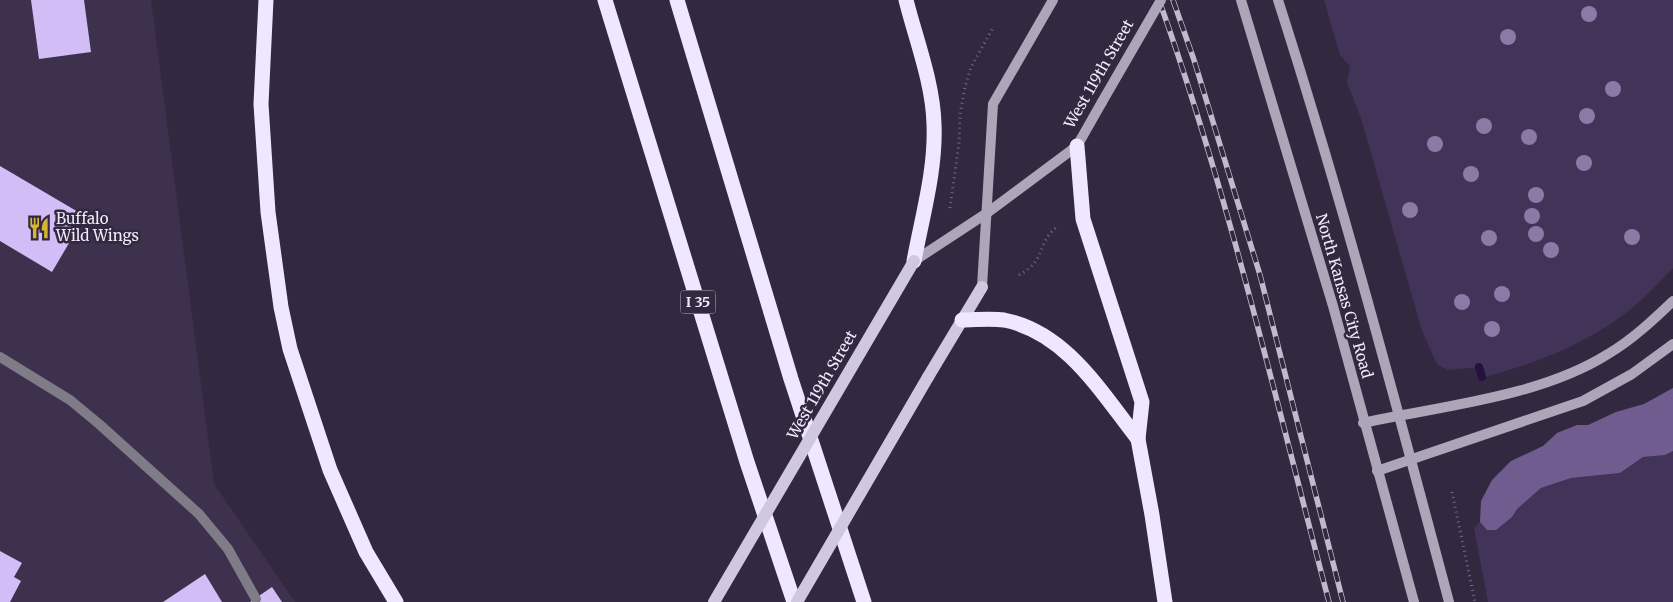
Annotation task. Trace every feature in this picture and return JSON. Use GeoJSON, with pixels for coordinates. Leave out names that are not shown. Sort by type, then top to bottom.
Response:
{"type":"FeatureCollection","features":[{"type":"Feature","properties":{"kind":"highway"},"geometry":{"type":"LineString","coordinates":[[266,0],[261,104],[268,212],[281,308],[290,349],[330,470],[366,552],[396,602]]}},
{"type":"Feature","properties":{"kind":"highway","name":"I 35"},"geometry":{"type":"LineString","coordinates":[[605,0],[742,444],[795,602]]}},
{"type":"Feature","properties":{"kind":"highway"},"geometry":{"type":"LineString","coordinates":[[677,0],[791,379],[864,602]]}},
{"type":"Feature","properties":{"kind":"highway"},"geometry":{"type":"LineString","coordinates":[[906,0],[930,96],[934,124],[932,164],[914,261]]}},
{"type":"Feature","properties":{"kind":"highway"},"geometry":{"type":"LineString","coordinates":[[1077,146],[1082,219],[1142,402],[1138,439],[1165,602]]}},
{"type":"Feature","properties":{"kind":"highway"},"geometry":{"type":"LineString","coordinates":[[962,320],[1001,320],[1036,330],[1053,340],[1094,382],[1138,439]]}},
{"type":"Feature","properties":{"kind":"main road"},"geometry":{"type":"LineString","coordinates":[[795,602],[982,287],[993,104],[1053,0]]}},
{"type":"Feature","properties":{"kind":"main road","name":"West 119th Street"},"geometry":{"type":"LineString","coordinates":[[714,602],[914,261],[987,213],[1077,146],[1161,0]]}},
{"type":"Feature","properties":{"kind":"main road","name":"North Kansas City Road"},"geometry":{"type":"LineString","coordinates":[[1241,0],[1334,306],[1364,423],[1414,602]]}},
{"type":"Feature","properties":{"kind":"main road","name":"North Kansas City Road"},"geometry":{"type":"LineString","coordinates":[[1278,0],[1314,111],[1399,415],[1448,602]]}},
{"type":"Feature","properties":{"kind":"main road"},"geometry":{"type":"LineString","coordinates":[[1364,423],[1507,394],[1576,371],[1608,354],[1647,326],[1673,301]]}},
{"type":"Feature","properties":{"kind":"main road"},"geometry":{"type":"LineString","coordinates":[[1377,471],[1583,401],[1632,374],[1673,344]]}},
{"type":"Feature","properties":{"kind":"street"},"geometry":{"type":"LineString","coordinates":[[0,357],[70,400],[130,449],[192,507],[228,549],[256,598]]}},
{"type":"Feature","properties":{"kind":"path"},"geometry":{"type":"LineString","coordinates":[[950,208],[959,143],[960,114],[965,87],[971,67],[994,26]]}},
{"type":"Feature","properties":{"kind":"path"},"geometry":{"type":"LineString","coordinates":[[1018,276],[1036,264],[1046,239],[1059,226]]}},
{"type":"Feature","properties":{"kind":"path"},"geometry":{"type":"LineString","coordinates":[[1452,492],[1475,602]]}},
{"type":"Feature","properties":{"kind":"shaded area"},"geometry":{"type":"Polygon","coordinates":[[[0,0],[151,0],[214,484],[295,602],[0,602],[0,0]]]}},
{"type":"Feature","properties":{"kind":"shaded area"},"geometry":{"type":"Polygon","coordinates":[[[1324,0],[1673,0],[1673,268],[1643,299],[1615,321],[1580,342],[1544,358],[1485,377],[1482,376],[1480,367],[1448,370],[1437,364],[1422,331],[1361,118],[1347,83],[1350,66],[1340,55],[1324,0]]]}},
{"type":"Feature","properties":{"kind":"shaded area"},"geometry":{"type":"Polygon","coordinates":[[[1673,388],[1673,451],[1665,455],[1643,457],[1620,473],[1571,478],[1541,488],[1496,530],[1487,530],[1480,522],[1481,501],[1492,480],[1511,461],[1543,446],[1557,433],[1577,425],[1588,425],[1616,412],[1644,404],[1673,388]]]}},
{"type":"Feature","properties":{"kind":"shaded area"},"geometry":{"type":"Polygon","coordinates":[[[1673,451],[1673,602],[1488,602],[1474,528],[1480,522],[1487,530],[1512,517],[1517,509],[1541,488],[1571,478],[1620,473],[1643,457],[1665,455],[1673,451]]]}},
{"type":"Feature","properties":{"kind":"building"},"geometry":{"type":"Polygon","coordinates":[[[31,0],[84,0],[91,52],[39,59],[31,0]]]}},
{"type":"Feature","properties":{"kind":"building","name":"Buffalo Wild Wings"},"geometry":{"type":"Polygon","coordinates":[[[0,166],[85,216],[52,272],[0,241],[0,166]]]}},
{"type":"Feature","properties":{"kind":"building"},"geometry":{"type":"Polygon","coordinates":[[[0,551],[22,563],[14,577],[21,581],[10,602],[0,602],[0,551]]]}},
{"type":"Feature","properties":{"kind":"building"},"geometry":{"type":"Polygon","coordinates":[[[205,574],[222,602],[163,602],[205,574]]]}},
{"type":"Feature","properties":{"kind":"building"},"geometry":{"type":"Polygon","coordinates":[[[272,587],[282,602],[250,602],[272,587]]]}},
{"type":"Feature","properties":{"kind":"waterway"},"geometry":{"type":"LineString","coordinates":[[1479,367],[1482,377]]}},
{"type":"Feature","properties":{"kind":"railway"},"geometry":{"type":"LineString","coordinates":[[1159,0],[1208,148],[1230,224],[1329,602]]}},
{"type":"Feature","properties":{"kind":"railway"},"geometry":{"type":"LineString","coordinates":[[1173,0],[1194,60],[1260,275],[1343,602]]}},
{"type":"Feature","properties":{"kind":"place","name":"Buffalo Wild Wings"},"geometry":{"type":"Point","coordinates":[39,228]}}]}
